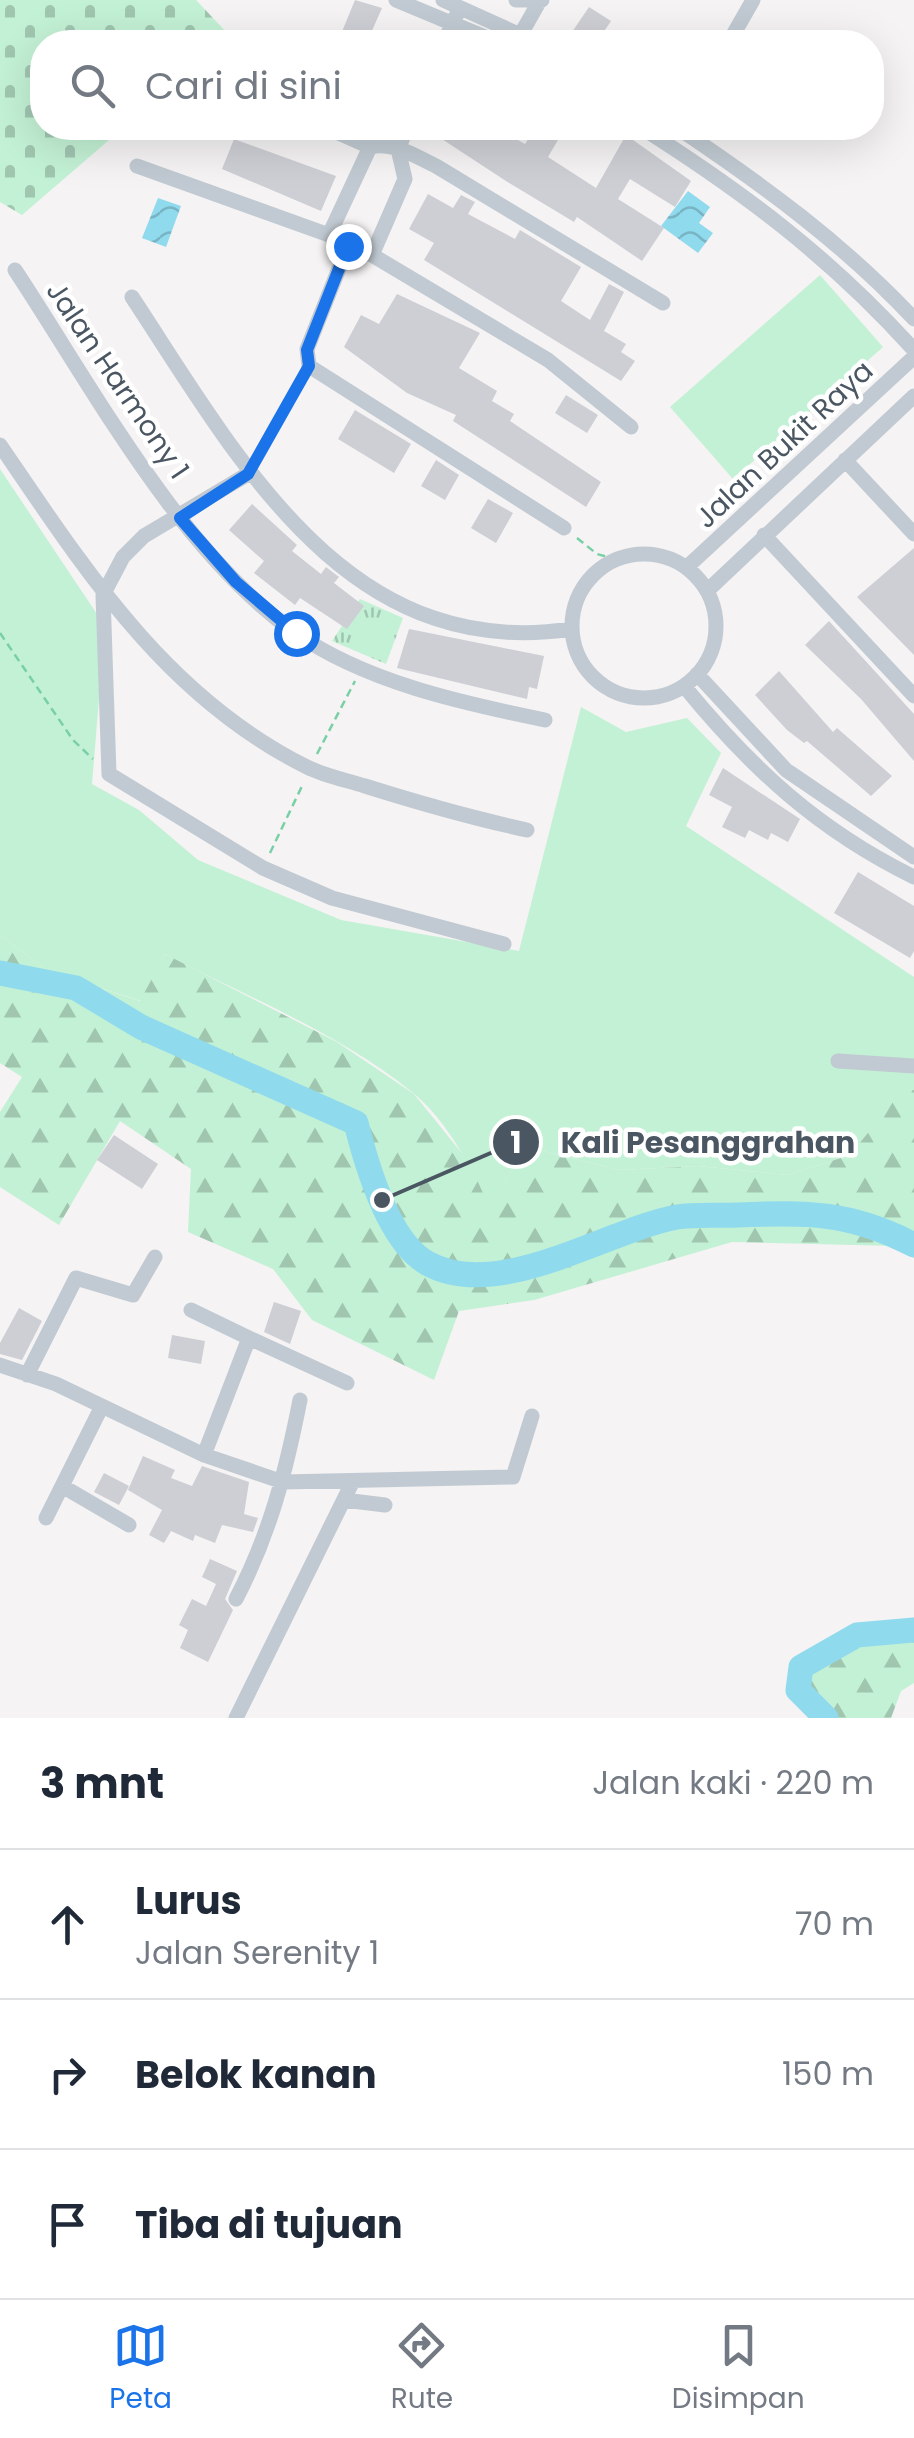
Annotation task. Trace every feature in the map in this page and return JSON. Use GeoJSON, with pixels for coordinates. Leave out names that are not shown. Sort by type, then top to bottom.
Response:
{"type":"FeatureCollection","features":[{"type":"Feature","properties":{"kind":"street"},"geometry":{"type":"LineString","coordinates":[[396,0],[457,14],[498,30]]}},
{"type":"Feature","properties":{"kind":"street"},"geometry":{"type":"LineString","coordinates":[[444,0],[480,30]]}},
{"type":"Feature","properties":{"kind":"street"},"geometry":{"type":"LineString","coordinates":[[516,0],[541,1],[523,30]]}},
{"type":"Feature","properties":{"kind":"street"},"geometry":{"type":"LineString","coordinates":[[735,30],[750,1]]}},
{"type":"Feature","properties":{"kind":"street"},"geometry":{"type":"LineString","coordinates":[[450,30],[457,14]]}},
{"type":"Feature","properties":{"kind":"street"},"geometry":{"type":"LineString","coordinates":[[354,140],[370,147],[382,144],[398,149],[436,166],[662,303]]}},
{"type":"Feature","properties":{"kind":"street"},"geometry":{"type":"LineString","coordinates":[[372,254],[405,178],[398,149],[402,140]]}},
{"type":"Feature","properties":{"kind":"street"},"geometry":{"type":"LineString","coordinates":[[661,140],[738,191],[829,261],[914,353]]}},
{"type":"Feature","properties":{"kind":"street"},"geometry":{"type":"LineString","coordinates":[[669,145],[672,140]]}},
{"type":"Feature","properties":{"kind":"street"},"geometry":{"type":"LineString","coordinates":[[695,140],[794,208],[866,269],[914,319]]}},
{"type":"Feature","properties":{"kind":"street"},"geometry":{"type":"LineString","coordinates":[[329,235],[370,147]]}},
{"type":"Feature","properties":{"kind":"street"},"geometry":{"type":"LineString","coordinates":[[137,166],[372,254],[548,360],[632,427]]}},
{"type":"Feature","properties":{"kind":"street"},"geometry":{"type":"LineString","coordinates":[[348,246],[307,350],[309,366],[564,528]]}},
{"type":"Feature","properties":{"kind":"street","name":"Jalan Harmony 1"},"geometry":{"type":"LineString","coordinates":[[15,270],[180,518],[236,582],[296,633],[363,667],[465,704],[545,720]]}},
{"type":"Feature","properties":{"kind":"street"},"geometry":{"type":"LineString","coordinates":[[132,297],[248,474],[292,526],[334,563],[384,596],[476,631],[528,636],[571,629]]}},
{"type":"Feature","properties":{"kind":"street","name":"Jalan Bukit Raya"},"geometry":{"type":"LineString","coordinates":[[688,568],[914,353]]}},
{"type":"Feature","properties":{"kind":"street","name":"Jalan Bukit Raya"},"geometry":{"type":"LineString","coordinates":[[707,591],[914,396]]}},
{"type":"Feature","properties":{"kind":"street"},"geometry":{"type":"LineString","coordinates":[[0,445],[103,595],[172,674],[234,724],[310,768],[454,814],[528,830]]}},
{"type":"Feature","properties":{"kind":"street"},"geometry":{"type":"LineString","coordinates":[[845,460],[914,534]]}},
{"type":"Feature","properties":{"kind":"street"},"geometry":{"type":"LineString","coordinates":[[248,474],[144,536],[123,557],[103,595],[109,774],[263,868],[332,898],[504,944]]}},
{"type":"Feature","properties":{"kind":"street"},"geometry":{"type":"LineString","coordinates":[[764,535],[914,696]]}},
{"type":"Feature","properties":{"kind":"street"},"geometry":{"type":"LineString","coordinates":[[640,553],[665,556],[688,568],[707,591],[715,612],[716,634],[697,674],[684,686],[650,697],[615,692],[582,665],[571,629],[582,587],[615,559],[640,553]]}},
{"type":"Feature","properties":{"kind":"street"},"geometry":{"type":"LineString","coordinates":[[697,674],[786,770],[912,867]]}},
{"type":"Feature","properties":{"kind":"street"},"geometry":{"type":"LineString","coordinates":[[684,686],[742,757],[774,786],[912,867]]}},
{"type":"Feature","properties":{"kind":"street"},"geometry":{"type":"LineString","coordinates":[[838,1061],[914,1066]]}},
{"type":"Feature","properties":{"kind":"street"},"geometry":{"type":"LineString","coordinates":[[27,1375],[76,1278],[134,1295],[155,1257]]}},
{"type":"Feature","properties":{"kind":"street"},"geometry":{"type":"LineString","coordinates":[[192,1310],[346,1384]]}},
{"type":"Feature","properties":{"kind":"street"},"geometry":{"type":"LineString","coordinates":[[204,1455],[249,1338]]}},
{"type":"Feature","properties":{"kind":"street"},"geometry":{"type":"LineString","coordinates":[[0,1365],[56,1384],[204,1455],[284,1482],[513,1477],[532,1416]]}},
{"type":"Feature","properties":{"kind":"street"},"geometry":{"type":"LineString","coordinates":[[236,1599],[264,1545],[284,1482],[300,1400]]}},
{"type":"Feature","properties":{"kind":"street"},"geometry":{"type":"LineString","coordinates":[[46,1518],[102,1408]]}},
{"type":"Feature","properties":{"kind":"street"},"geometry":{"type":"LineString","coordinates":[[236,1718],[353,1481]]}},
{"type":"Feature","properties":{"kind":"street"},"geometry":{"type":"LineString","coordinates":[[62,1486],[129,1524]]}},
{"type":"Feature","properties":{"kind":"street"},"geometry":{"type":"LineString","coordinates":[[344,1500],[385,1506]]}},
{"type":"Feature","properties":{"kind":"path"},"geometry":{"type":"LineString","coordinates":[[248,474],[309,366]]}},
{"type":"Feature","properties":{"kind":"path"},"geometry":{"type":"LineString","coordinates":[[564,528],[597,554],[615,559]]}},
{"type":"Feature","properties":{"kind":"path"},"geometry":{"type":"LineString","coordinates":[[0,634],[73,740],[109,774]]}},
{"type":"Feature","properties":{"kind":"green space"},"geometry":{"type":"Polygon","coordinates":[[[0,0],[196,0],[224,30],[30,30],[30,140],[109,140],[22,215],[0,202],[0,0]]]}},
{"type":"Feature","properties":{"kind":"green space"},"geometry":{"type":"Polygon","coordinates":[[[820,275],[883,347],[733,479],[670,407],[820,275]]]}},
{"type":"Feature","properties":{"kind":"green space"},"geometry":{"type":"Polygon","coordinates":[[[0,469],[105,626],[92,784],[139,810],[198,860],[341,920],[519,951],[581,707],[626,732],[687,718],[721,753],[686,826],[914,977],[914,1090],[905,1088],[850,1155],[788,1175],[698,1166],[619,1170],[523,1146],[491,1212],[458,1147],[425,1104],[384,1071],[292,1017],[165,954],[141,1001],[46,970],[0,935],[0,469]]]}},
{"type":"Feature","properties":{"kind":"green space"},"geometry":{"type":"Polygon","coordinates":[[[360,599],[403,618],[386,664],[332,641],[360,599]]]}},
{"type":"Feature","properties":{"kind":"green space"},"geometry":{"type":"Polygon","coordinates":[[[0,935],[46,970],[140,1001],[165,954],[337,1042],[414,1094],[469,1162],[491,1211],[523,1146],[619,1170],[698,1166],[788,1175],[850,1155],[905,1087],[914,1090],[914,1258],[896,1246],[732,1242],[534,1300],[459,1311],[434,1380],[312,1320],[273,1269],[188,1232],[191,1169],[120,1121],[59,1225],[0,1187],[0,1112],[22,1077],[0,1063],[0,935]]]}},
{"type":"Feature","properties":{"kind":"green space"},"geometry":{"type":"Polygon","coordinates":[[[914,1625],[914,1683],[901,1691],[891,1718],[818,1718],[805,1680],[865,1636],[914,1625]]]}},
{"type":"Feature","properties":{"kind":"water"},"geometry":{"type":"Polygon","coordinates":[[[688,191],[710,207],[699,223],[713,233],[698,253],[661,226],[688,191]]]}},
{"type":"Feature","properties":{"kind":"water"},"geometry":{"type":"Polygon","coordinates":[[[158,198],[181,206],[166,247],[142,238],[158,198]]]}},
{"type":"Feature","properties":{"kind":"building"},"geometry":{"type":"Polygon","coordinates":[[[355,0],[382,8],[372,30],[343,30],[355,0]]]}},
{"type":"Feature","properties":{"kind":"building"},"geometry":{"type":"Polygon","coordinates":[[[589,7],[611,21],[605,30],[573,30],[589,7]]]}},
{"type":"Feature","properties":{"kind":"building"},"geometry":{"type":"Polygon","coordinates":[[[237,140],[336,176],[321,211],[222,169],[237,140]]]}},
{"type":"Feature","properties":{"kind":"building"},"geometry":{"type":"Polygon","coordinates":[[[443,140],[518,140],[525,144],[528,140],[558,140],[548,157],[596,188],[623,140],[633,140],[691,181],[675,207],[630,179],[618,199],[664,228],[642,261],[577,217],[574,222],[443,140]]]}},
{"type":"Feature","properties":{"kind":"building"},"geometry":{"type":"Polygon","coordinates":[[[428,194],[453,208],[461,195],[475,202],[468,214],[515,239],[520,230],[581,267],[561,301],[590,320],[609,284],[624,292],[604,331],[626,344],[621,352],[635,361],[621,381],[424,260],[434,243],[409,229],[428,194]]]}},
{"type":"Feature","properties":{"kind":"building"},"geometry":{"type":"Polygon","coordinates":[[[397,294],[480,333],[459,368],[497,391],[492,401],[514,414],[510,421],[601,482],[586,507],[453,421],[456,415],[407,393],[344,347],[361,315],[379,324],[397,294]]]}},
{"type":"Feature","properties":{"kind":"building"},"geometry":{"type":"Polygon","coordinates":[[[566,395],[598,415],[587,433],[555,413],[566,395]]]}},
{"type":"Feature","properties":{"kind":"building"},"geometry":{"type":"Polygon","coordinates":[[[355,410],[411,444],[394,473],[338,439],[355,410]]]}},
{"type":"Feature","properties":{"kind":"building"},"geometry":{"type":"Polygon","coordinates":[[[436,460],[459,475],[445,500],[421,486],[436,460]]]}},
{"type":"Feature","properties":{"kind":"building"},"geometry":{"type":"Polygon","coordinates":[[[488,499],[513,513],[496,543],[471,528],[488,499]]]}},
{"type":"Feature","properties":{"kind":"building"},"geometry":{"type":"Polygon","coordinates":[[[252,504],[297,545],[292,551],[321,574],[326,567],[339,577],[334,583],[364,606],[347,629],[300,598],[295,605],[254,573],[264,561],[229,530],[252,504]]]}},
{"type":"Feature","properties":{"kind":"building"},"geometry":{"type":"Polygon","coordinates":[[[914,548],[914,655],[857,597],[914,548]]]}},
{"type":"Feature","properties":{"kind":"building"},"geometry":{"type":"Polygon","coordinates":[[[829,621],[914,714],[914,761],[861,699],[805,645],[829,621]]]}},
{"type":"Feature","properties":{"kind":"building"},"geometry":{"type":"Polygon","coordinates":[[[409,629],[544,656],[537,689],[529,687],[527,699],[397,668],[409,629]]]}},
{"type":"Feature","properties":{"kind":"building"},"geometry":{"type":"Polygon","coordinates":[[[779,671],[833,732],[837,728],[892,776],[871,796],[807,741],[804,743],[787,730],[755,695],[779,671]]]}},
{"type":"Feature","properties":{"kind":"building"},"geometry":{"type":"Polygon","coordinates":[[[723,768],[800,819],[788,842],[771,833],[768,840],[749,830],[745,838],[722,827],[732,807],[709,795],[723,768]]]}},
{"type":"Feature","properties":{"kind":"building"},"geometry":{"type":"Polygon","coordinates":[[[858,872],[914,906],[914,951],[910,958],[834,913],[858,872]]]}},
{"type":"Feature","properties":{"kind":"building"},"geometry":{"type":"Polygon","coordinates":[[[114,1135],[158,1164],[142,1189],[97,1160],[114,1135]]]}},
{"type":"Feature","properties":{"kind":"building"},"geometry":{"type":"Polygon","coordinates":[[[274,1302],[301,1311],[290,1344],[264,1332],[274,1302]]]}},
{"type":"Feature","properties":{"kind":"building"},"geometry":{"type":"Polygon","coordinates":[[[19,1308],[42,1321],[22,1360],[0,1354],[0,1343],[19,1308]]]}},
{"type":"Feature","properties":{"kind":"building"},"geometry":{"type":"Polygon","coordinates":[[[172,1335],[205,1341],[201,1364],[168,1358],[172,1335]]]}},
{"type":"Feature","properties":{"kind":"building"},"geometry":{"type":"Polygon","coordinates":[[[143,1456],[175,1470],[171,1478],[192,1486],[202,1466],[249,1482],[244,1514],[258,1518],[253,1532],[222,1525],[215,1543],[195,1535],[193,1541],[171,1531],[164,1543],[149,1535],[162,1510],[128,1490],[143,1456]]]}},
{"type":"Feature","properties":{"kind":"building"},"geometry":{"type":"Polygon","coordinates":[[[104,1473],[129,1486],[119,1505],[94,1492],[104,1473]]]}},
{"type":"Feature","properties":{"kind":"building"},"geometry":{"type":"Polygon","coordinates":[[[210,1559],[237,1571],[225,1599],[233,1610],[208,1662],[180,1648],[188,1630],[179,1625],[192,1599],[206,1606],[216,1584],[202,1577],[210,1559]]]}},
{"type":"Feature","properties":{"kind":"waterway"},"geometry":{"type":"LineString","coordinates":[[0,973],[76,988],[141,1027],[356,1123],[381,1200],[401,1237],[427,1263],[455,1273],[486,1275],[518,1269],[649,1224],[692,1216],[828,1216],[870,1226],[914,1245]]}},
{"type":"Feature","properties":{"kind":"waterway"},"geometry":{"type":"LineString","coordinates":[[826,1718],[798,1690],[801,1667],[857,1635],[914,1630]]}},
{"type":"Feature","properties":{"kind":"place","name":"Kali Pesanggrahan"},"geometry":{"type":"Point","coordinates":[382,1200]}},
{"type":"Feature","properties":{"kind":"route"},"geometry":{"type":"LineString","coordinates":[[296,633],[236,582],[180,518],[248,474],[309,366],[307,350],[348,246]]}}]}
